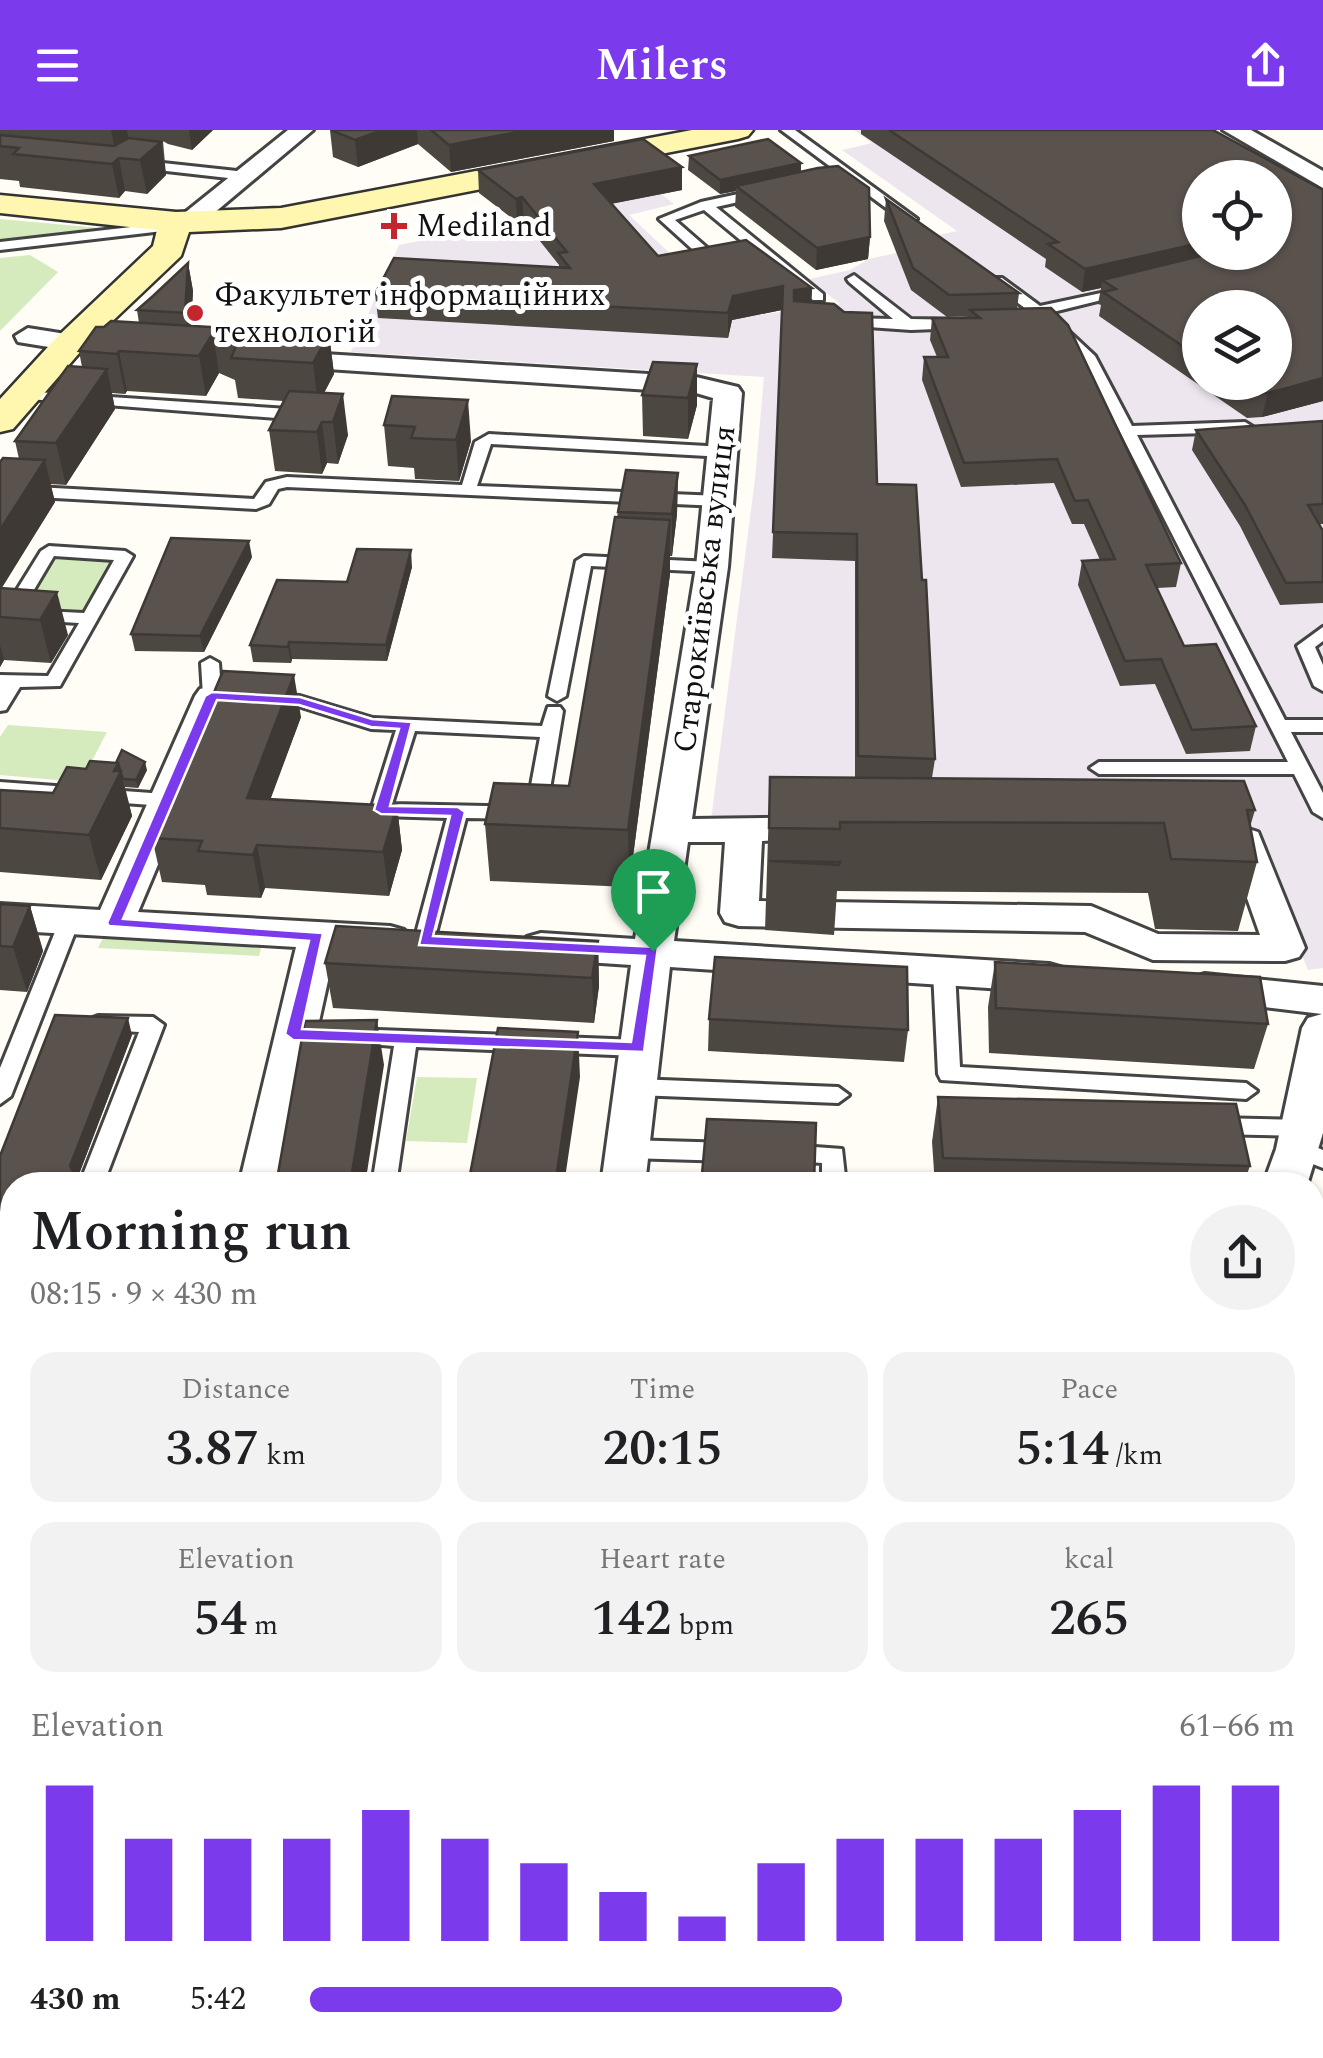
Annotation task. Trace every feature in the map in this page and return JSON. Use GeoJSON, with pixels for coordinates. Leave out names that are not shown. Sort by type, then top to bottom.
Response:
{"type":"FeatureCollection","features":[{"type":"Feature","properties":{"kind":"street"},"geometry":{"type":"LineString","coordinates":[[0,363],[126,246],[180,228],[301,130]]}},
{"type":"Feature","properties":{"kind":"street"},"geometry":{"type":"LineString","coordinates":[[0,204],[180,228],[228,225],[738,130]]}},
{"type":"Feature","properties":{"kind":"street"},"geometry":{"type":"LineString","coordinates":[[1234,130],[1319,175]]}},
{"type":"Feature","properties":{"kind":"street"},"geometry":{"type":"LineString","coordinates":[[11,408],[70,344],[169,249],[180,228]]}},
{"type":"Feature","properties":{"kind":"street"},"geometry":{"type":"LineString","coordinates":[[28,336],[136,350]]}},
{"type":"Feature","properties":{"kind":"street","name":"Старокиївська вулиця"},"geometry":{"type":"LineString","coordinates":[[252,358],[712,386],[728,393],[726,452],[712,567],[638,1048],[624,1172]]}},
{"type":"Feature","properties":{"kind":"street"},"geometry":{"type":"LineString","coordinates":[[114,923],[211,679]]}},
{"type":"Feature","properties":{"kind":"street"},"geometry":{"type":"LineString","coordinates":[[744,830],[739,913],[1015,904],[1090,918],[1153,948],[1285,948],[1245,840],[1194,822]]}},
{"type":"Feature","properties":{"kind":"street"},"geometry":{"type":"LineString","coordinates":[[672,831],[857,829]]}},
{"type":"Feature","properties":{"kind":"street"},"geometry":{"type":"LineString","coordinates":[[0,917],[653,951],[1077,980]]}},
{"type":"Feature","properties":{"kind":"street"},"geometry":{"type":"LineString","coordinates":[[265,1172],[312,1035],[318,936]]}},
{"type":"Feature","properties":{"kind":"street"},"geometry":{"type":"LineString","coordinates":[[1172,986],[1323,1000]]}},
{"type":"Feature","properties":{"kind":"street"},"geometry":{"type":"LineString","coordinates":[[1302,1155],[1323,1028]]}},
{"type":"Feature","properties":{"kind":"lane"},"geometry":{"type":"LineString","coordinates":[[787,130],[920,226]]}},
{"type":"Feature","properties":{"kind":"lane"},"geometry":{"type":"LineString","coordinates":[[179,153],[253,170]]}},
{"type":"Feature","properties":{"kind":"lane"},"geometry":{"type":"LineString","coordinates":[[121,172],[131,163],[253,170]]}},
{"type":"Feature","properties":{"kind":"lane"},"geometry":{"type":"LineString","coordinates":[[831,178],[848,174]]}},
{"type":"Feature","properties":{"kind":"lane"},"geometry":{"type":"LineString","coordinates":[[717,264],[666,219],[706,205],[777,190]]}},
{"type":"Feature","properties":{"kind":"lane"},"geometry":{"type":"LineString","coordinates":[[706,205],[818,297]]}},
{"type":"Feature","properties":{"kind":"lane"},"geometry":{"type":"LineString","coordinates":[[0,246],[180,228]]}},
{"type":"Feature","properties":{"kind":"lane"},"geometry":{"type":"LineString","coordinates":[[979,268],[1053,322],[1090,359],[1323,812]]}},
{"type":"Feature","properties":{"kind":"lane"},"geometry":{"type":"LineString","coordinates":[[854,279],[912,326]]}},
{"type":"Feature","properties":{"kind":"lane"},"geometry":{"type":"LineString","coordinates":[[1038,312],[1146,284]]}},
{"type":"Feature","properties":{"kind":"lane"},"geometry":{"type":"LineString","coordinates":[[820,320],[912,326],[982,324]]}},
{"type":"Feature","properties":{"kind":"lane"},"geometry":{"type":"LineString","coordinates":[[1018,323],[1053,322]]}},
{"type":"Feature","properties":{"kind":"lane"},"geometry":{"type":"LineString","coordinates":[[11,408],[303,416]]}},
{"type":"Feature","properties":{"kind":"lane"},"geometry":{"type":"LineString","coordinates":[[1128,432],[1264,426]]}},
{"type":"Feature","properties":{"kind":"lane"},"geometry":{"type":"LineString","coordinates":[[468,490],[483,442],[489,439],[726,452]]}},
{"type":"Feature","properties":{"kind":"lane"},"geometry":{"type":"LineString","coordinates":[[0,490],[246,504],[264,501],[272,485],[287,482],[720,501]]}},
{"type":"Feature","properties":{"kind":"lane"},"geometry":{"type":"LineString","coordinates":[[0,706],[7,680],[54,682],[90,619],[125,556],[49,552],[11,614],[90,619]]}},
{"type":"Feature","properties":{"kind":"lane"},"geometry":{"type":"LineString","coordinates":[[407,725],[381,810],[536,814],[584,561],[712,567]]}},
{"type":"Feature","properties":{"kind":"lane"},"geometry":{"type":"LineString","coordinates":[[1323,632],[1306,646],[1323,686]]}},
{"type":"Feature","properties":{"kind":"lane"},"geometry":{"type":"LineString","coordinates":[[211,679],[371,723],[407,725],[554,713]]}},
{"type":"Feature","properties":{"kind":"lane"},"geometry":{"type":"LineString","coordinates":[[1278,726],[1323,726]]}},
{"type":"Feature","properties":{"kind":"lane"},"geometry":{"type":"LineString","coordinates":[[1098,768],[1300,768]]}},
{"type":"Feature","properties":{"kind":"lane"},"geometry":{"type":"LineString","coordinates":[[0,788],[165,800]]}},
{"type":"Feature","properties":{"kind":"lane"},"geometry":{"type":"LineString","coordinates":[[458,812],[463,943]]}},
{"type":"Feature","properties":{"kind":"lane"},"geometry":{"type":"LineString","coordinates":[[0,1096],[69,922]]}},
{"type":"Feature","properties":{"kind":"lane"},"geometry":{"type":"LineString","coordinates":[[944,971],[948,1074],[1246,1091]]}},
{"type":"Feature","properties":{"kind":"lane"},"geometry":{"type":"LineString","coordinates":[[77,1024],[153,1026],[95,1172]]}},
{"type":"Feature","properties":{"kind":"lane"},"geometry":{"type":"LineString","coordinates":[[312,1035],[638,1048]]}},
{"type":"Feature","properties":{"kind":"lane"},"geometry":{"type":"LineString","coordinates":[[386,1172],[406,1040]]}},
{"type":"Feature","properties":{"kind":"lane"},"geometry":{"type":"LineString","coordinates":[[636,1086],[838,1095]]}},
{"type":"Feature","properties":{"kind":"lane"},"geometry":{"type":"LineString","coordinates":[[1192,1125],[1302,1155]]}},
{"type":"Feature","properties":{"kind":"lane"},"geometry":{"type":"LineString","coordinates":[[627,1149],[834,1156],[834,1172]]}},
{"type":"Feature","properties":{"kind":"shaded area"},"geometry":{"type":"Polygon","coordinates":[[[854,130],[1184,130],[1194,160],[1182,160],[1182,270],[1292,270],[1292,237],[1323,209],[1323,968],[1308,970],[1232,786],[1095,808],[711,820],[755,479],[764,377],[351,352],[399,245],[661,194],[674,204],[629,215],[692,274],[759,315],[840,304],[809,279],[850,270],[869,259],[932,245],[924,238],[957,231],[842,150],[872,143],[854,130]]]}},
{"type":"Feature","properties":{"kind":"green space"},"geometry":{"type":"Polygon","coordinates":[[[0,219],[110,229],[0,244],[0,219]]]}},
{"type":"Feature","properties":{"kind":"green space"},"geometry":{"type":"Polygon","coordinates":[[[30,255],[58,272],[0,331],[0,258],[30,255]]]}},
{"type":"Feature","properties":{"kind":"green space"},"geometry":{"type":"Polygon","coordinates":[[[54,559],[109,562],[82,612],[25,609],[54,559]]]}},
{"type":"Feature","properties":{"kind":"green space"},"geometry":{"type":"Polygon","coordinates":[[[8,725],[107,732],[81,782],[0,775],[0,737],[8,725]]]}},
{"type":"Feature","properties":{"kind":"green space"},"geometry":{"type":"Polygon","coordinates":[[[103,938],[262,945],[259,956],[98,948],[103,938]]]}},
{"type":"Feature","properties":{"kind":"green space"},"geometry":{"type":"Polygon","coordinates":[[[417,1077],[477,1078],[467,1143],[406,1141],[417,1077]]]}},
{"type":"Feature","properties":{"kind":"building"},"geometry":{"type":"Polygon","coordinates":[[[331,130],[382,130],[355,140],[331,130]]]}},
{"type":"Feature","properties":{"kind":"building"},"geometry":{"type":"Polygon","coordinates":[[[431,130],[528,130],[449,145],[431,130]]]}},
{"type":"Feature","properties":{"kind":"building"},"geometry":{"type":"Polygon","coordinates":[[[889,130],[1213,130],[1268,160],[1182,160],[1182,247],[1085,269],[1048,244],[1058,242],[889,130]]]}},
{"type":"Feature","properties":{"kind":"building"},"geometry":{"type":"Polygon","coordinates":[[[0,135],[114,146],[129,138],[161,142],[140,160],[119,158],[112,164],[13,154],[19,148],[0,146],[0,135]]]}},
{"type":"Feature","properties":{"kind":"building"},"geometry":{"type":"Polygon","coordinates":[[[643,139],[682,167],[594,184],[658,256],[746,240],[812,288],[794,290],[794,301],[834,304],[844,312],[872,313],[877,484],[916,485],[922,580],[926,580],[935,759],[858,756],[857,534],[773,532],[783,286],[733,296],[728,313],[375,294],[394,258],[570,268],[558,253],[567,252],[522,197],[516,199],[478,170],[643,139]]]}},
{"type":"Feature","properties":{"kind":"building"},"geometry":{"type":"Polygon","coordinates":[[[768,139],[801,163],[720,180],[689,156],[768,139]]]}},
{"type":"Feature","properties":{"kind":"building"},"geometry":{"type":"Polygon","coordinates":[[[838,166],[869,188],[870,237],[817,248],[736,186],[818,168],[838,166]]]}},
{"type":"Feature","properties":{"kind":"building"},"geometry":{"type":"Polygon","coordinates":[[[1292,173],[1323,190],[1323,378],[1292,386],[1292,290],[1182,290],[1182,346],[1103,292],[1116,289],[1102,280],[1182,261],[1182,270],[1292,270],[1292,173]]]}},
{"type":"Feature","properties":{"kind":"building"},"geometry":{"type":"Polygon","coordinates":[[[886,199],[1019,293],[949,295],[913,268],[886,199]]]}},
{"type":"Feature","properties":{"kind":"building"},"geometry":{"type":"Polygon","coordinates":[[[188,263],[185,313],[137,310],[153,296],[188,263]]]}},
{"type":"Feature","properties":{"kind":"building"},"geometry":{"type":"Polygon","coordinates":[[[1051,308],[1068,325],[1181,563],[1146,565],[1184,646],[1216,644],[1256,726],[1192,730],[1161,659],[1125,661],[1082,561],[1115,559],[1088,500],[1075,501],[1057,459],[964,463],[924,357],[948,357],[932,318],[980,318],[970,310],[1051,308]]]}},
{"type":"Feature","properties":{"kind":"building"},"geometry":{"type":"Polygon","coordinates":[[[111,321],[329,334],[313,363],[231,358],[237,344],[213,333],[199,356],[79,351],[96,327],[111,321]]]}},
{"type":"Feature","properties":{"kind":"building"},"geometry":{"type":"Polygon","coordinates":[[[653,362],[697,364],[688,398],[642,395],[653,362]]]}},
{"type":"Feature","properties":{"kind":"building"},"geometry":{"type":"Polygon","coordinates":[[[68,366],[107,369],[56,443],[15,441],[68,366]]]}},
{"type":"Feature","properties":{"kind":"building"},"geometry":{"type":"Polygon","coordinates":[[[289,391],[343,394],[333,422],[322,422],[317,432],[269,430],[289,391]]]}},
{"type":"Feature","properties":{"kind":"building"},"geometry":{"type":"Polygon","coordinates":[[[392,396],[468,400],[456,440],[411,438],[415,427],[384,425],[392,396]]]}},
{"type":"Feature","properties":{"kind":"building"},"geometry":{"type":"Polygon","coordinates":[[[1323,421],[1323,504],[1308,505],[1323,531],[1323,582],[1286,583],[1245,505],[1196,430],[1323,421]]]}},
{"type":"Feature","properties":{"kind":"building"},"geometry":{"type":"Polygon","coordinates":[[[3,458],[45,460],[0,530],[0,462],[3,458]]]}},
{"type":"Feature","properties":{"kind":"building"},"geometry":{"type":"Polygon","coordinates":[[[626,470],[678,473],[672,514],[618,512],[626,470]]]}},
{"type":"Feature","properties":{"kind":"building"},"geometry":{"type":"Polygon","coordinates":[[[615,517],[670,520],[628,830],[485,824],[494,783],[569,786],[615,517]]]}},
{"type":"Feature","properties":{"kind":"building"},"geometry":{"type":"Polygon","coordinates":[[[171,538],[249,541],[200,636],[131,634],[171,538]]]}},
{"type":"Feature","properties":{"kind":"building"},"geometry":{"type":"Polygon","coordinates":[[[357,549],[411,550],[386,645],[250,645],[277,580],[347,582],[357,549]]]}},
{"type":"Feature","properties":{"kind":"building"},"geometry":{"type":"Polygon","coordinates":[[[0,588],[57,592],[40,620],[0,617],[0,588]]]}},
{"type":"Feature","properties":{"kind":"building"},"geometry":{"type":"Polygon","coordinates":[[[223,671],[294,675],[247,798],[397,806],[383,852],[257,845],[253,855],[198,851],[202,841],[152,838],[223,671]]]}},
{"type":"Feature","properties":{"kind":"building"},"geometry":{"type":"Polygon","coordinates":[[[122,750],[145,762],[136,780],[123,779],[116,763],[122,750]]]}},
{"type":"Feature","properties":{"kind":"building"},"geometry":{"type":"Polygon","coordinates":[[[90,761],[118,763],[114,771],[121,771],[89,835],[0,828],[0,790],[53,793],[67,767],[86,769],[90,761]]]}},
{"type":"Feature","properties":{"kind":"building"},"geometry":{"type":"Polygon","coordinates":[[[770,777],[1244,781],[1255,810],[1247,810],[1257,862],[1171,859],[1164,823],[840,822],[840,829],[769,828],[770,777]]]}},
{"type":"Feature","properties":{"kind":"building"},"geometry":{"type":"Polygon","coordinates":[[[769,861],[840,862],[839,865],[769,861]]]}},
{"type":"Feature","properties":{"kind":"building"},"geometry":{"type":"Polygon","coordinates":[[[0,904],[30,906],[13,947],[0,946],[0,904]]]}},
{"type":"Feature","properties":{"kind":"building"},"geometry":{"type":"Polygon","coordinates":[[[336,926],[598,941],[592,978],[325,963],[336,926]]]}},
{"type":"Feature","properties":{"kind":"building"},"geometry":{"type":"Polygon","coordinates":[[[715,957],[907,967],[908,1030],[709,1019],[715,957]]]}},
{"type":"Feature","properties":{"kind":"building"},"geometry":{"type":"Polygon","coordinates":[[[995,962],[1260,977],[1268,1024],[996,1008],[995,962]]]}},
{"type":"Feature","properties":{"kind":"building"},"geometry":{"type":"Polygon","coordinates":[[[55,1015],[128,1018],[70,1166],[73,1172],[0,1172],[0,1156],[55,1015]]]}},
{"type":"Feature","properties":{"kind":"building"},"geometry":{"type":"Polygon","coordinates":[[[377,1020],[352,1172],[278,1172],[305,1021],[377,1020]]]}},
{"type":"Feature","properties":{"kind":"building"},"geometry":{"type":"Polygon","coordinates":[[[498,1028],[578,1032],[557,1172],[470,1172],[498,1028]]]}},
{"type":"Feature","properties":{"kind":"building"},"geometry":{"type":"Polygon","coordinates":[[[938,1097],[1236,1104],[1250,1166],[943,1158],[938,1097]]]}},
{"type":"Feature","properties":{"kind":"building"},"geometry":{"type":"Polygon","coordinates":[[[707,1119],[816,1123],[814,1172],[702,1172],[707,1119]]]}},
{"type":"Feature","properties":{"kind":"place","name":"Mediland"},"geometry":{"type":"Point","coordinates":[394,226]}},
{"type":"Feature","properties":{"kind":"place","name":"Факультет інформаційних технологій"},"geometry":{"type":"Point","coordinates":[195,313]}},
{"type":"Feature","properties":{"kind":"route"},"geometry":{"type":"LineString","coordinates":[[212,696],[300,701],[371,723],[407,725],[381,810],[458,812],[424,941],[653,951],[638,1048],[293,1034],[318,936],[114,923],[212,696]]}}]}
